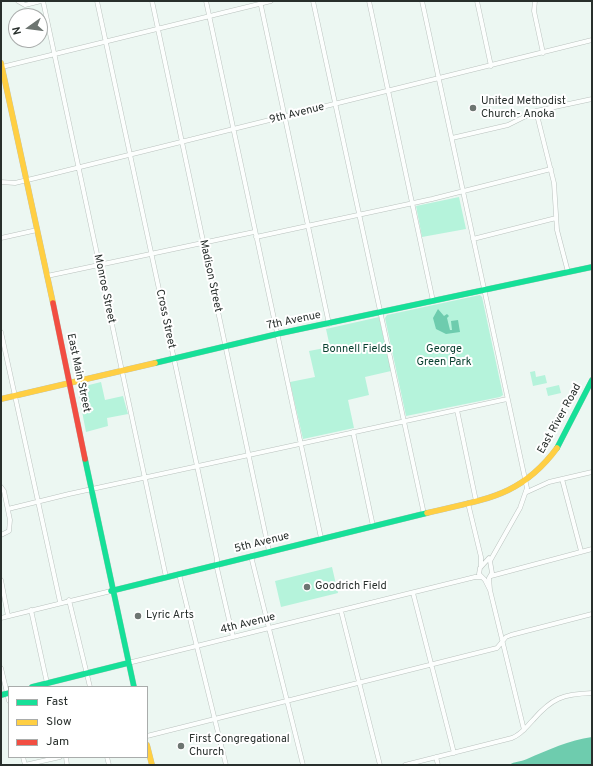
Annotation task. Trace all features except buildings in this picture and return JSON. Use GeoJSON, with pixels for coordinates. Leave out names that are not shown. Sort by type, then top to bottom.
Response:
{"type":"FeatureCollection","features":[{"type":"Feature","properties":{"kind":"main road","name":"East Main Street"},"geometry":{"type":"LineString","coordinates":[[1,65],[71,384],[111,591],[134,686]]}},
{"type":"Feature","properties":{"kind":"main road","name":"7th Avenue"},"geometry":{"type":"LineString","coordinates":[[1,399],[122,372],[277,334],[592,267]]}},
{"type":"Feature","properties":{"kind":"main road","name":"East River Road"},"geometry":{"type":"LineString","coordinates":[[526,483],[541,470],[550,459],[592,380]]}},
{"type":"Feature","properties":{"kind":"main road","name":"5th Avenue"},"geometry":{"type":"LineString","coordinates":[[111,591],[476,501],[506,493],[526,483]]}},
{"type":"Feature","properties":{"kind":"main road","name":"4th Avenue"},"geometry":{"type":"LineString","coordinates":[[36,686],[128,663]]}},
{"type":"Feature","properties":{"kind":"main road"},"geometry":{"type":"LineString","coordinates":[[148,748],[152,765]]}},
{"type":"Feature","properties":{"kind":"street"},"geometry":{"type":"LineString","coordinates":[[18,1],[25,5],[42,1]]}},
{"type":"Feature","properties":{"kind":"street","name":"Monroe Street"},"geometry":{"type":"LineString","coordinates":[[42,1],[166,577]]}},
{"type":"Feature","properties":{"kind":"street","name":"Cross Street"},"geometry":{"type":"LineString","coordinates":[[97,1],[233,637]]}},
{"type":"Feature","properties":{"kind":"street","name":"Madison Street"},"geometry":{"type":"LineString","coordinates":[[152,1],[269,551]]}},
{"type":"Feature","properties":{"kind":"street"},"geometry":{"type":"LineString","coordinates":[[206,1],[254,232],[321,538]]}},
{"type":"Feature","properties":{"kind":"street"},"geometry":{"type":"LineString","coordinates":[[1,65],[54,54],[261,2],[271,1]]}},
{"type":"Feature","properties":{"kind":"street"},"geometry":{"type":"LineString","coordinates":[[314,1],[424,514]]}},
{"type":"Feature","properties":{"kind":"street"},"geometry":{"type":"LineString","coordinates":[[368,1],[433,302]]}},
{"type":"Feature","properties":{"kind":"street"},"geometry":{"type":"LineString","coordinates":[[422,1],[527,492],[562,479],[592,472]]}},
{"type":"Feature","properties":{"kind":"street"},"geometry":{"type":"LineString","coordinates":[[477,1],[491,66]]}},
{"type":"Feature","properties":{"kind":"street"},"geometry":{"type":"LineString","coordinates":[[535,1],[534,11],[543,53]]}},
{"type":"Feature","properties":{"kind":"street"},"geometry":{"type":"LineString","coordinates":[[261,2],[329,324]]}},
{"type":"Feature","properties":{"kind":"street","name":"9th Avenue"},"geometry":{"type":"LineString","coordinates":[[1,182],[15,183],[78,168],[592,40]]}},
{"type":"Feature","properties":{"kind":"street"},"geometry":{"type":"LineString","coordinates":[[452,138],[508,125],[536,111],[592,99]]}},
{"type":"Feature","properties":{"kind":"street"},"geometry":{"type":"LineString","coordinates":[[536,111],[551,169],[556,195],[557,230],[568,272]]}},
{"type":"Feature","properties":{"kind":"street"},"geometry":{"type":"LineString","coordinates":[[256,237],[412,204],[551,169]]}},
{"type":"Feature","properties":{"kind":"street"},"geometry":{"type":"LineString","coordinates":[[473,239],[556,218]]}},
{"type":"Feature","properties":{"kind":"street"},"geometry":{"type":"LineString","coordinates":[[1,238],[37,230]]}},
{"type":"Feature","properties":{"kind":"street"},"geometry":{"type":"LineString","coordinates":[[47,276],[254,232]]}},
{"type":"Feature","properties":{"kind":"street"},"geometry":{"type":"LineString","coordinates":[[1,332],[60,602]]}},
{"type":"Feature","properties":{"kind":"street"},"geometry":{"type":"LineString","coordinates":[[8,509],[92,489],[507,399]]}},
{"type":"Feature","properties":{"kind":"street"},"geometry":{"type":"LineString","coordinates":[[457,410],[476,501]]}},
{"type":"Feature","properties":{"kind":"street"},"geometry":{"type":"LineString","coordinates":[[353,432],[373,526]]}},
{"type":"Feature","properties":{"kind":"street"},"geometry":{"type":"LineString","coordinates":[[562,479],[581,551]]}},
{"type":"Feature","properties":{"kind":"street"},"geometry":{"type":"LineString","coordinates":[[1,487],[4,490],[10,528],[6,534],[1,535]]}},
{"type":"Feature","properties":{"kind":"street","name":"4th Avenue"},"geometry":{"type":"LineString","coordinates":[[469,578],[481,567],[493,552],[520,508],[527,492]]}},
{"type":"Feature","properties":{"kind":"street"},"geometry":{"type":"LineString","coordinates":[[468,503],[481,557],[482,577],[490,590]]}},
{"type":"Feature","properties":{"kind":"street"},"geometry":{"type":"LineString","coordinates":[[490,576],[504,571],[592,549]]}},
{"type":"Feature","properties":{"kind":"street"},"geometry":{"type":"LineString","coordinates":[[493,552],[490,561],[490,590],[524,730]]}},
{"type":"Feature","properties":{"kind":"street"},"geometry":{"type":"LineString","coordinates":[[251,556],[303,765]]}},
{"type":"Feature","properties":{"kind":"street"},"geometry":{"type":"LineString","coordinates":[[481,567],[504,571]]}},
{"type":"Feature","properties":{"kind":"street"},"geometry":{"type":"LineString","coordinates":[[179,574],[226,765]]}},
{"type":"Feature","properties":{"kind":"street","name":"4th Avenue"},"geometry":{"type":"LineString","coordinates":[[128,663],[469,578],[490,576]]}},
{"type":"Feature","properties":{"kind":"street"},"geometry":{"type":"LineString","coordinates":[[1,580],[8,616]]}},
{"type":"Feature","properties":{"kind":"street","name":"5th Avenue"},"geometry":{"type":"LineString","coordinates":[[1,618],[60,602],[111,591]]}},
{"type":"Feature","properties":{"kind":"street"},"geometry":{"type":"LineString","coordinates":[[413,593],[454,754]]}},
{"type":"Feature","properties":{"kind":"street"},"geometry":{"type":"LineString","coordinates":[[69,600],[90,686]]}},
{"type":"Feature","properties":{"kind":"street"},"geometry":{"type":"LineString","coordinates":[[31,610],[47,683]]}},
{"type":"Feature","properties":{"kind":"street"},"geometry":{"type":"LineString","coordinates":[[341,611],[380,765]]}},
{"type":"Feature","properties":{"kind":"street"},"geometry":{"type":"LineString","coordinates":[[148,736],[497,648],[506,637],[514,634],[592,614]]}},
{"type":"Feature","properties":{"kind":"street"},"geometry":{"type":"LineString","coordinates":[[1,668],[6,693]]}},
{"type":"Feature","properties":{"kind":"street"},"geometry":{"type":"LineString","coordinates":[[405,765],[454,754],[512,738],[524,730],[542,709],[553,700],[568,694],[592,693]]}},
{"type":"Feature","properties":{"kind":"street"},"geometry":{"type":"LineString","coordinates":[[436,757],[438,765]]}},
{"type":"Feature","properties":{"kind":"street"},"geometry":{"type":"LineString","coordinates":[[25,765],[56,758]]}},
{"type":"Feature","properties":{"kind":"green space"},"geometry":{"type":"Polygon","coordinates":[[[459,197],[466,229],[422,237],[416,206],[459,197]]]}},
{"type":"Feature","properties":{"kind":"green space","name":"George Green Park"},"geometry":{"type":"Polygon","coordinates":[[[480,295],[482,297],[503,395],[500,397],[406,416],[385,318],[387,315],[480,295]]]}},
{"type":"Feature","properties":{"kind":"green space","name":"Bonnell Fields"},"geometry":{"type":"Polygon","coordinates":[[[379,317],[391,371],[365,377],[369,395],[348,400],[354,428],[303,439],[290,382],[315,377],[309,351],[330,347],[326,329],[379,317]]]}},
{"type":"Feature","properties":{"kind":"green space"},"geometry":{"type":"Polygon","coordinates":[[[535,371],[536,377],[545,375],[547,383],[533,386],[530,372],[535,371]]]}},
{"type":"Feature","properties":{"kind":"green space"},"geometry":{"type":"Polygon","coordinates":[[[101,382],[105,400],[123,396],[128,414],[107,418],[108,426],[86,432],[78,391],[81,387],[101,382]]]}},
{"type":"Feature","properties":{"kind":"green space"},"geometry":{"type":"Polygon","coordinates":[[[559,385],[561,393],[548,396],[546,388],[559,385]]]}},
{"type":"Feature","properties":{"kind":"green space","name":"Goodrich Field"},"geometry":{"type":"Polygon","coordinates":[[[332,567],[338,593],[281,607],[275,581],[332,567]]]}},
{"type":"Feature","properties":{"kind":"shaded area"},"geometry":{"type":"Polygon","coordinates":[[[438,309],[444,316],[447,314],[449,316],[447,318],[450,330],[452,330],[451,321],[458,320],[460,332],[446,334],[436,329],[433,318],[438,309]]]}},
{"type":"Feature","properties":{"kind":"shaded area"},"geometry":{"type":"Polygon","coordinates":[[[592,737],[592,765],[509,765],[567,743],[592,737]]]}},
{"type":"Feature","properties":{"kind":"traffic: fast"},"geometry":{"type":"LineString","coordinates":[[155,363],[277,334],[592,267]]}},
{"type":"Feature","properties":{"kind":"traffic: fast"},"geometry":{"type":"LineString","coordinates":[[557,448],[592,380]]}},
{"type":"Feature","properties":{"kind":"traffic: fast"},"geometry":{"type":"LineString","coordinates":[[85,459],[134,686]]}},
{"type":"Feature","properties":{"kind":"traffic: fast"},"geometry":{"type":"LineString","coordinates":[[111,591],[427,513]]}},
{"type":"Feature","properties":{"kind":"traffic: fast"},"geometry":{"type":"LineString","coordinates":[[36,686],[128,663]]}},
{"type":"Feature","properties":{"kind":"traffic: fast"},"geometry":{"type":"LineString","coordinates":[[1,695],[8,693]]}},
{"type":"Feature","properties":{"kind":"traffic: slow"},"geometry":{"type":"LineString","coordinates":[[1,63],[53,303]]}},
{"type":"Feature","properties":{"kind":"traffic: slow"},"geometry":{"type":"LineString","coordinates":[[1,399],[155,363]]}},
{"type":"Feature","properties":{"kind":"traffic: slow"},"geometry":{"type":"LineString","coordinates":[[427,513],[483,499],[514,487],[543,465],[557,448]]}},
{"type":"Feature","properties":{"kind":"traffic: slow"},"geometry":{"type":"LineString","coordinates":[[148,749],[152,765]]}},
{"type":"Feature","properties":{"kind":"traffic: jam"},"geometry":{"type":"LineString","coordinates":[[53,303],[85,459]]}},
{"type":"Feature","properties":{"kind":"place","name":"United Methodist Church- Anoka"},"geometry":{"type":"Point","coordinates":[473,108]}},
{"type":"Feature","properties":{"kind":"place","name":"Goodrich Field"},"geometry":{"type":"Point","coordinates":[307,587]}},
{"type":"Feature","properties":{"kind":"place","name":"Lyric Arts"},"geometry":{"type":"Point","coordinates":[138,616]}},
{"type":"Feature","properties":{"kind":"place","name":"First Congregational Church"},"geometry":{"type":"Point","coordinates":[181,746]}}]}
